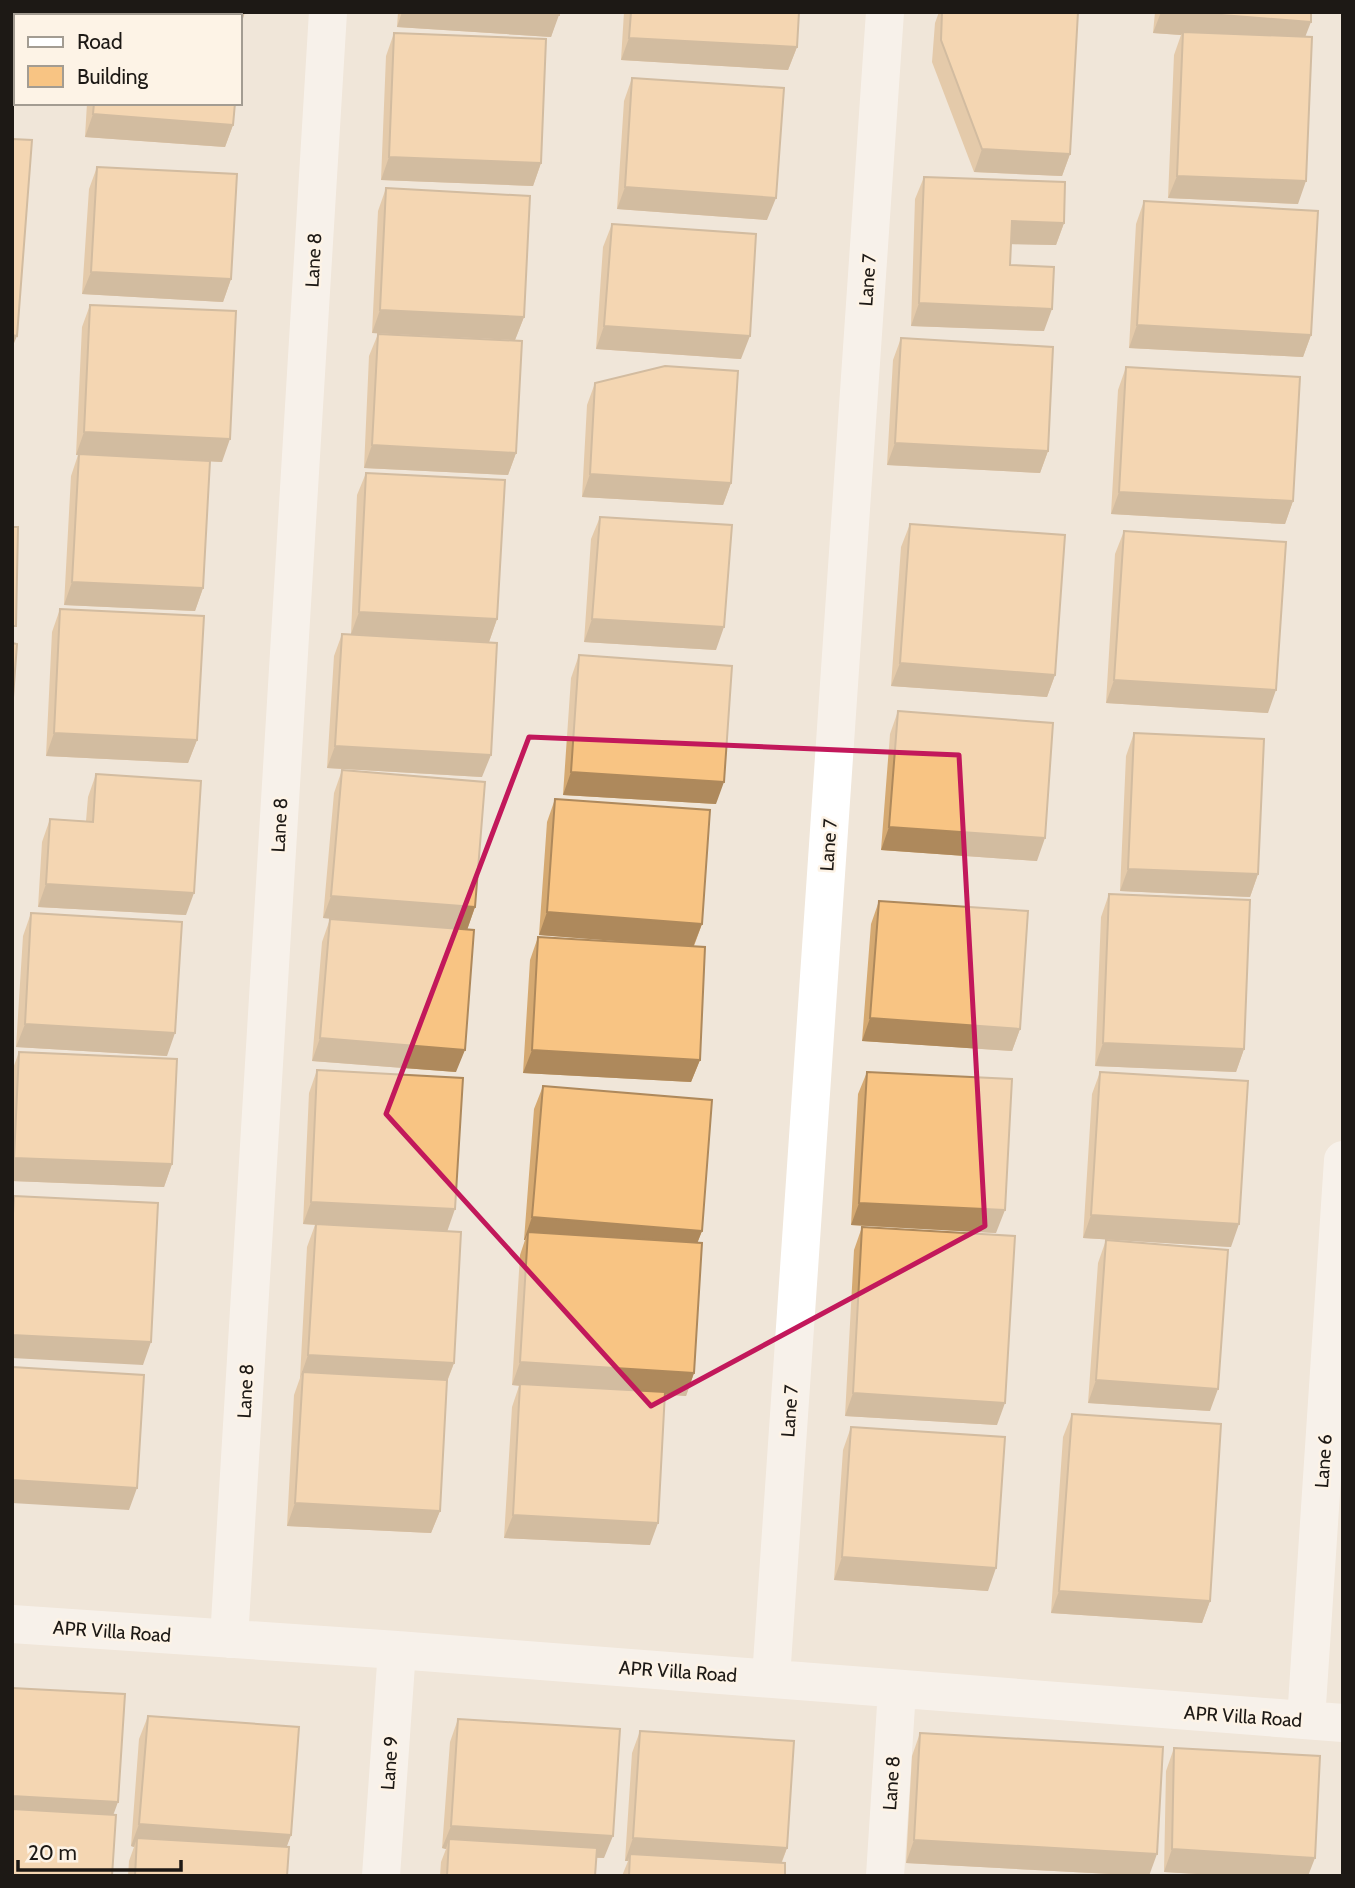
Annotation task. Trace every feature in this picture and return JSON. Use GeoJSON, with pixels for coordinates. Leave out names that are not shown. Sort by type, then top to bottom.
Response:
{"type":"FeatureCollection","features":[{"type":"Feature","properties":{"kind":"street","name":"Lane 8"},"geometry":{"type":"LineString","coordinates":[[229,1639],[328,12]]}},
{"type":"Feature","properties":{"kind":"street","name":"Lane 7"},"geometry":{"type":"LineString","coordinates":[[771,1678],[885,12]]}},
{"type":"Feature","properties":{"kind":"street","name":"Lane 6"},"geometry":{"type":"LineString","coordinates":[[1324,1722],[1343,1160]]}},
{"type":"Feature","properties":{"kind":"street","name":"APR Villa Road"},"geometry":{"type":"LineString","coordinates":[[12,1624],[397,1650],[1324,1722]]}},
{"type":"Feature","properties":{"kind":"street","name":"Lane 9"},"geometry":{"type":"LineString","coordinates":[[381,1876],[397,1650]]}},
{"type":"Feature","properties":{"kind":"street","name":"Lane 8"},"geometry":{"type":"LineString","coordinates":[[885,1876],[897,1690]]}},
{"type":"Feature","properties":{"kind":"highlighted area"},"geometry":{"type":"Polygon","coordinates":[[[529,737],[959,755],[985,1226],[651,1406],[386,1114],[529,737]]]}},
{"type":"Feature","properties":{"kind":"building"},"geometry":{"type":"Polygon","coordinates":[[[12,12],[29,12],[14,14],[12,64],[12,12]]]}},
{"type":"Feature","properties":{"kind":"building"},"geometry":{"type":"Polygon","coordinates":[[[521,12],[559,12],[559,15],[521,12]]]}},
{"type":"Feature","properties":{"kind":"building"},"geometry":{"type":"Polygon","coordinates":[[[631,12],[799,12],[797,47],[629,38],[631,12]]]}},
{"type":"Feature","properties":{"kind":"building"},"geometry":{"type":"Polygon","coordinates":[[[942,12],[1078,12],[1070,154],[982,149],[941,40],[942,12]]]}},
{"type":"Feature","properties":{"kind":"building"},"geometry":{"type":"Polygon","coordinates":[[[1184,12],[1311,12],[1311,22],[1184,12]]]}},
{"type":"Feature","properties":{"kind":"building"},"geometry":{"type":"Polygon","coordinates":[[[1183,32],[1312,37],[1306,181],[1177,176],[1183,32]]]}},
{"type":"Feature","properties":{"kind":"building"},"geometry":{"type":"Polygon","coordinates":[[[394,33],[546,39],[541,163],[389,157],[394,33]]]}},
{"type":"Feature","properties":{"kind":"building"},"geometry":{"type":"Polygon","coordinates":[[[632,78],[784,88],[776,198],[625,187],[632,78]]]}},
{"type":"Feature","properties":{"kind":"building"},"geometry":{"type":"Polygon","coordinates":[[[94,105],[235,105],[233,125],[93,114],[94,105]]]}},
{"type":"Feature","properties":{"kind":"building"},"geometry":{"type":"Polygon","coordinates":[[[12,139],[32,140],[17,336],[12,335],[12,139]]]}},
{"type":"Feature","properties":{"kind":"building"},"geometry":{"type":"Polygon","coordinates":[[[97,167],[237,174],[231,279],[91,272],[97,167]]]}},
{"type":"Feature","properties":{"kind":"building"},"geometry":{"type":"Polygon","coordinates":[[[924,177],[1065,182],[1064,223],[1012,221],[1010,265],[1054,267],[1052,309],[919,303],[924,177]]]}},
{"type":"Feature","properties":{"kind":"building"},"geometry":{"type":"Polygon","coordinates":[[[386,188],[530,196],[524,317],[380,310],[386,188]]]}},
{"type":"Feature","properties":{"kind":"building"},"geometry":{"type":"Polygon","coordinates":[[[1144,201],[1318,211],[1311,335],[1137,325],[1144,201]]]}},
{"type":"Feature","properties":{"kind":"building"},"geometry":{"type":"Polygon","coordinates":[[[612,224],[756,234],[750,336],[604,326],[612,224]]]}},
{"type":"Feature","properties":{"kind":"building"},"geometry":{"type":"Polygon","coordinates":[[[90,305],[236,311],[230,439],[84,432],[90,305]]]}},
{"type":"Feature","properties":{"kind":"building"},"geometry":{"type":"Polygon","coordinates":[[[378,334],[522,341],[516,453],[372,445],[378,334]]]}},
{"type":"Feature","properties":{"kind":"building"},"geometry":{"type":"Polygon","coordinates":[[[901,338],[1053,347],[1048,451],[895,443],[901,338]]]}},
{"type":"Feature","properties":{"kind":"building"},"geometry":{"type":"Polygon","coordinates":[[[665,366],[738,371],[731,483],[590,474],[595,383],[665,366]]]}},
{"type":"Feature","properties":{"kind":"building"},"geometry":{"type":"Polygon","coordinates":[[[1126,367],[1300,377],[1293,501],[1119,492],[1126,367]]]}},
{"type":"Feature","properties":{"kind":"building"},"geometry":{"type":"Polygon","coordinates":[[[79,454],[210,461],[203,588],[72,582],[79,454]]]}},
{"type":"Feature","properties":{"kind":"building"},"geometry":{"type":"Polygon","coordinates":[[[366,473],[505,480],[497,619],[359,612],[366,473]]]}},
{"type":"Feature","properties":{"kind":"building"},"geometry":{"type":"Polygon","coordinates":[[[600,517],[732,525],[724,627],[592,619],[600,517]]]}},
{"type":"Feature","properties":{"kind":"building"},"geometry":{"type":"Polygon","coordinates":[[[910,524],[1065,535],[1055,675],[900,663],[910,524]]]}},
{"type":"Feature","properties":{"kind":"building"},"geometry":{"type":"Polygon","coordinates":[[[12,527],[18,527],[16,626],[12,626],[12,527]]]}},
{"type":"Feature","properties":{"kind":"building"},"geometry":{"type":"Polygon","coordinates":[[[1124,531],[1286,542],[1276,690],[1114,680],[1124,531]]]}},
{"type":"Feature","properties":{"kind":"building"},"geometry":{"type":"Polygon","coordinates":[[[60,609],[204,616],[197,740],[54,733],[60,609]]]}},
{"type":"Feature","properties":{"kind":"building"},"geometry":{"type":"Polygon","coordinates":[[[342,634],[497,643],[491,755],[335,746],[342,634]]]}},
{"type":"Feature","properties":{"kind":"building"},"geometry":{"type":"Polygon","coordinates":[[[12,643],[17,644],[12,711],[12,643]]]}},
{"type":"Feature","properties":{"kind":"building"},"geometry":{"type":"Polygon","coordinates":[[[579,655],[732,666],[724,782],[571,772],[579,655]]]}},
{"type":"Feature","properties":{"kind":"building"},"geometry":{"type":"Polygon","coordinates":[[[898,711],[1053,723],[1045,838],[889,827],[898,711]]]}},
{"type":"Feature","properties":{"kind":"building"},"geometry":{"type":"Polygon","coordinates":[[[1134,733],[1264,739],[1258,874],[1128,869],[1134,733]]]}},
{"type":"Feature","properties":{"kind":"building"},"geometry":{"type":"Polygon","coordinates":[[[342,770],[485,782],[475,907],[331,896],[342,770]]]}},
{"type":"Feature","properties":{"kind":"building"},"geometry":{"type":"Polygon","coordinates":[[[96,774],[201,781],[194,893],[46,884],[50,819],[93,822],[96,774]]]}},
{"type":"Feature","properties":{"kind":"building"},"geometry":{"type":"Polygon","coordinates":[[[555,799],[710,810],[702,924],[547,912],[555,799]]]}},
{"type":"Feature","properties":{"kind":"building"},"geometry":{"type":"Polygon","coordinates":[[[1109,894],[1250,900],[1244,1049],[1103,1043],[1109,894]]]}},
{"type":"Feature","properties":{"kind":"building"},"geometry":{"type":"Polygon","coordinates":[[[879,901],[1028,911],[1020,1029],[870,1018],[879,901]]]}},
{"type":"Feature","properties":{"kind":"building"},"geometry":{"type":"Polygon","coordinates":[[[31,913],[182,922],[175,1033],[25,1024],[31,913]]]}},
{"type":"Feature","properties":{"kind":"building"},"geometry":{"type":"Polygon","coordinates":[[[330,919],[474,930],[465,1050],[320,1038],[330,919]]]}},
{"type":"Feature","properties":{"kind":"building"},"geometry":{"type":"Polygon","coordinates":[[[538,937],[705,947],[700,1060],[532,1050],[538,937]]]}},
{"type":"Feature","properties":{"kind":"building"},"geometry":{"type":"Polygon","coordinates":[[[19,1052],[177,1059],[172,1164],[14,1158],[19,1052]]]}},
{"type":"Feature","properties":{"kind":"building"},"geometry":{"type":"Polygon","coordinates":[[[317,1070],[463,1078],[455,1209],[311,1202],[317,1070]]]}},
{"type":"Feature","properties":{"kind":"building"},"geometry":{"type":"Polygon","coordinates":[[[867,1072],[1012,1079],[1005,1210],[859,1203],[867,1072]]]}},
{"type":"Feature","properties":{"kind":"building"},"geometry":{"type":"Polygon","coordinates":[[[1100,1072],[1248,1081],[1239,1224],[1091,1215],[1100,1072]]]}},
{"type":"Feature","properties":{"kind":"building"},"geometry":{"type":"Polygon","coordinates":[[[543,1086],[712,1100],[702,1231],[532,1217],[543,1086]]]}},
{"type":"Feature","properties":{"kind":"building"},"geometry":{"type":"Polygon","coordinates":[[[14,1196],[158,1203],[151,1342],[12,1335],[14,1196]]]}},
{"type":"Feature","properties":{"kind":"building"},"geometry":{"type":"Polygon","coordinates":[[[316,1224],[461,1232],[454,1363],[308,1355],[316,1224]]]}},
{"type":"Feature","properties":{"kind":"building"},"geometry":{"type":"Polygon","coordinates":[[[862,1227],[1015,1236],[1005,1403],[853,1393],[862,1227]]]}},
{"type":"Feature","properties":{"kind":"building"},"geometry":{"type":"Polygon","coordinates":[[[528,1232],[702,1243],[694,1373],[520,1362],[528,1232]]]}},
{"type":"Feature","properties":{"kind":"building"},"geometry":{"type":"Polygon","coordinates":[[[1106,1240],[1228,1250],[1218,1389],[1096,1380],[1106,1240]]]}},
{"type":"Feature","properties":{"kind":"building"},"geometry":{"type":"Polygon","coordinates":[[[12,1367],[144,1375],[137,1488],[12,1480],[12,1367]]]}},
{"type":"Feature","properties":{"kind":"building"},"geometry":{"type":"Polygon","coordinates":[[[303,1372],[447,1380],[440,1511],[295,1503],[303,1372]]]}},
{"type":"Feature","properties":{"kind":"building"},"geometry":{"type":"Polygon","coordinates":[[[520,1384],[665,1392],[658,1523],[513,1515],[520,1384]]]}},
{"type":"Feature","properties":{"kind":"building"},"geometry":{"type":"Polygon","coordinates":[[[1072,1414],[1221,1424],[1210,1601],[1059,1591],[1072,1414]]]}},
{"type":"Feature","properties":{"kind":"building"},"geometry":{"type":"Polygon","coordinates":[[[851,1427],[1005,1437],[996,1568],[842,1557],[851,1427]]]}},
{"type":"Feature","properties":{"kind":"building"},"geometry":{"type":"Polygon","coordinates":[[[12,1688],[125,1694],[118,1802],[12,1796],[12,1688]]]}},
{"type":"Feature","properties":{"kind":"building"},"geometry":{"type":"Polygon","coordinates":[[[148,1716],[299,1727],[291,1835],[139,1824],[148,1716]]]}},
{"type":"Feature","properties":{"kind":"building"},"geometry":{"type":"Polygon","coordinates":[[[458,1719],[620,1729],[613,1836],[451,1826],[458,1719]]]}},
{"type":"Feature","properties":{"kind":"building"},"geometry":{"type":"Polygon","coordinates":[[[640,1731],[794,1741],[787,1848],[633,1838],[640,1731]]]}},
{"type":"Feature","properties":{"kind":"building"},"geometry":{"type":"Polygon","coordinates":[[[920,1733],[1163,1747],[1157,1854],[914,1840],[920,1733]]]}},
{"type":"Feature","properties":{"kind":"building"},"geometry":{"type":"Polygon","coordinates":[[[1174,1748],[1320,1756],[1315,1858],[1172,1849],[1174,1748]]]}},
{"type":"Feature","properties":{"kind":"building"},"geometry":{"type":"Polygon","coordinates":[[[12,1809],[116,1815],[112,1876],[12,1876],[12,1809]]]}},
{"type":"Feature","properties":{"kind":"building"},"geometry":{"type":"Polygon","coordinates":[[[137,1838],[289,1847],[287,1876],[135,1876],[137,1838]]]}},
{"type":"Feature","properties":{"kind":"building"},"geometry":{"type":"Polygon","coordinates":[[[449,1839],[597,1848],[595,1876],[447,1876],[449,1839]]]}},
{"type":"Feature","properties":{"kind":"building"},"geometry":{"type":"Polygon","coordinates":[[[630,1854],[785,1863],[785,1876],[629,1876],[630,1854]]]}}]}
